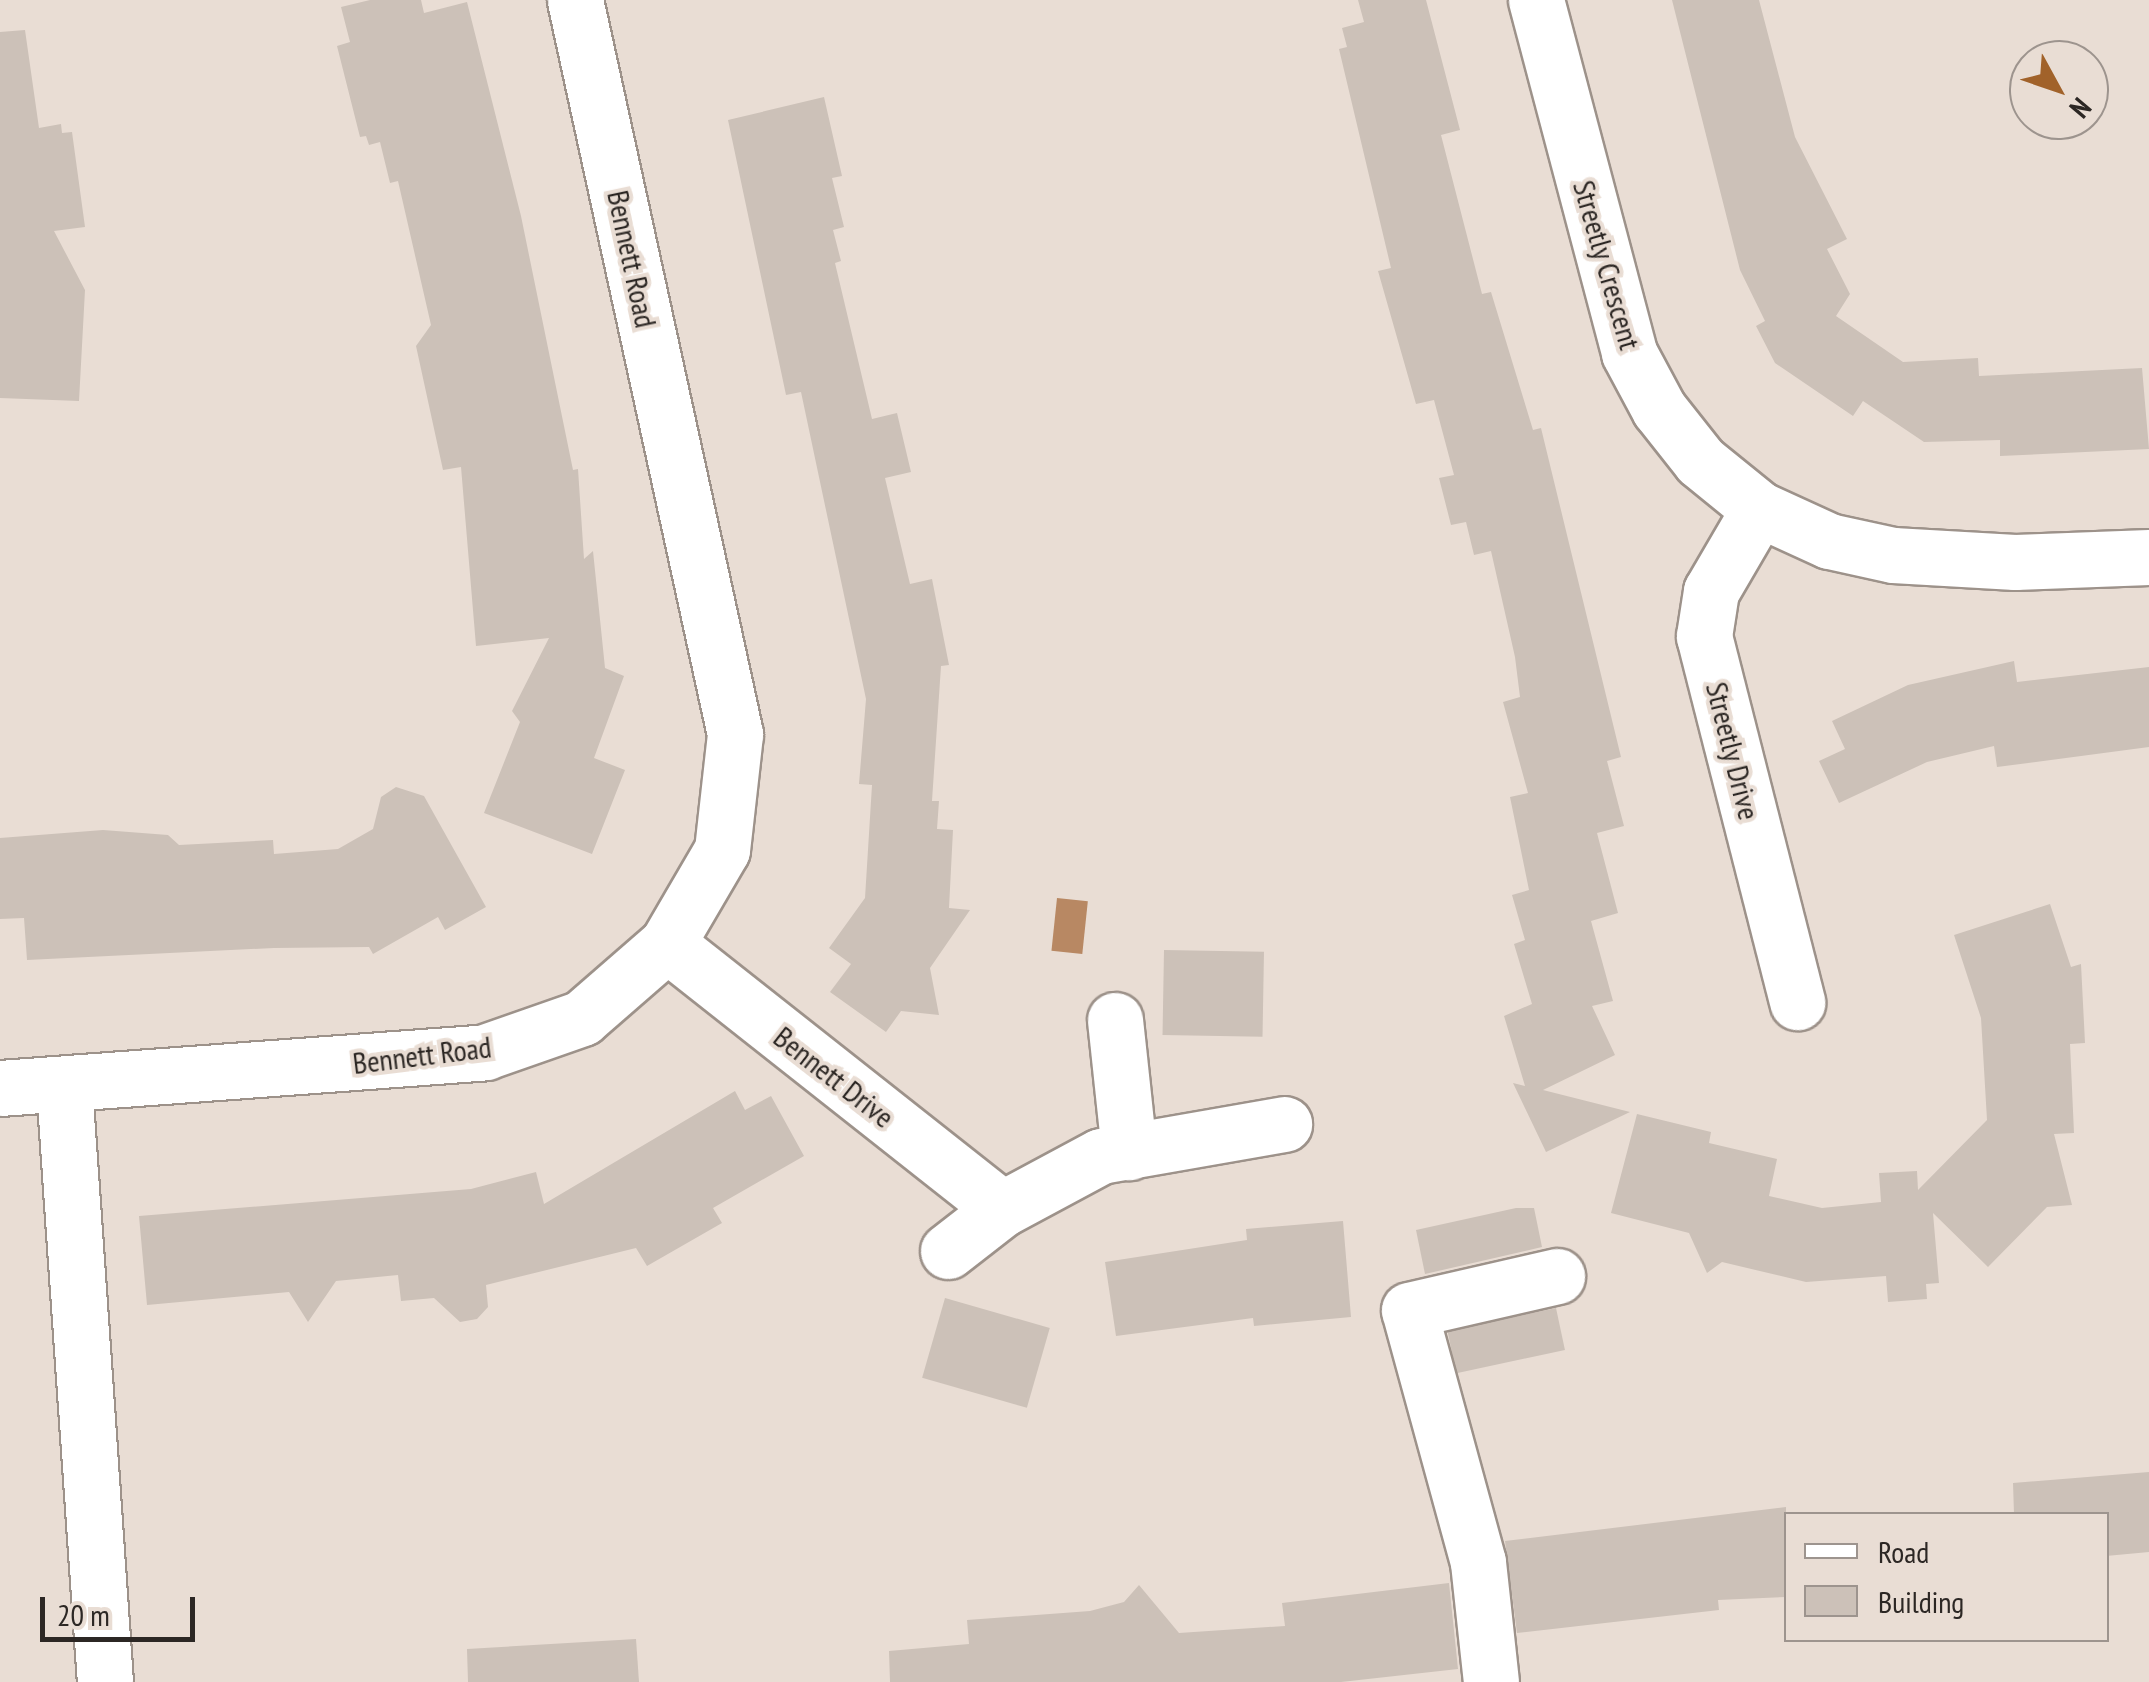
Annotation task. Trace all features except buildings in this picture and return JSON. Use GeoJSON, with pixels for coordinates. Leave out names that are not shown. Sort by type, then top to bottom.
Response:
{"type":"FeatureCollection","features":[{"type":"Feature","properties":{"kind":"street","name":"Bennett Road"},"geometry":{"type":"LineString","coordinates":[[0,1088],[64,1087],[485,1052],[582,1018],[667,944],[722,850],[735,734],[575,0]]}},
{"type":"Feature","properties":{"kind":"street","name":"Streetly Crescent"},"geometry":{"type":"LineString","coordinates":[[1536,0],[1628,353],[1658,409],[1700,461],[1759,508],[1829,542],[1893,555],[2015,562],[2149,556]]}},
{"type":"Feature","properties":{"kind":"street","name":"Streetly Drive"},"geometry":{"type":"LineString","coordinates":[[1759,508],[1711,590],[1704,636],[1796,1002]]}},
{"type":"Feature","properties":{"kind":"street","name":"Bennett Drive"},"geometry":{"type":"LineString","coordinates":[[667,944],[1002,1209]]}},
{"type":"Feature","properties":{"kind":"street"},"geometry":{"type":"LineString","coordinates":[[1115,1020],[1129,1152]]}},
{"type":"Feature","properties":{"kind":"street"},"geometry":{"type":"LineString","coordinates":[[64,1087],[105,1682]]}},
{"type":"Feature","properties":{"kind":"street"},"geometry":{"type":"LineString","coordinates":[[948,1251],[1002,1209],[1101,1156],[1284,1124]]}},
{"type":"Feature","properties":{"kind":"street"},"geometry":{"type":"LineString","coordinates":[[1491,1682],[1478,1562],[1409,1310],[1557,1276]]}},
{"type":"Feature","properties":{"kind":"shaded area"},"geometry":{"type":"Polygon","coordinates":[[[1057,898],[1088,901],[1082,954],[1051,951],[1057,898]]]}}]}
